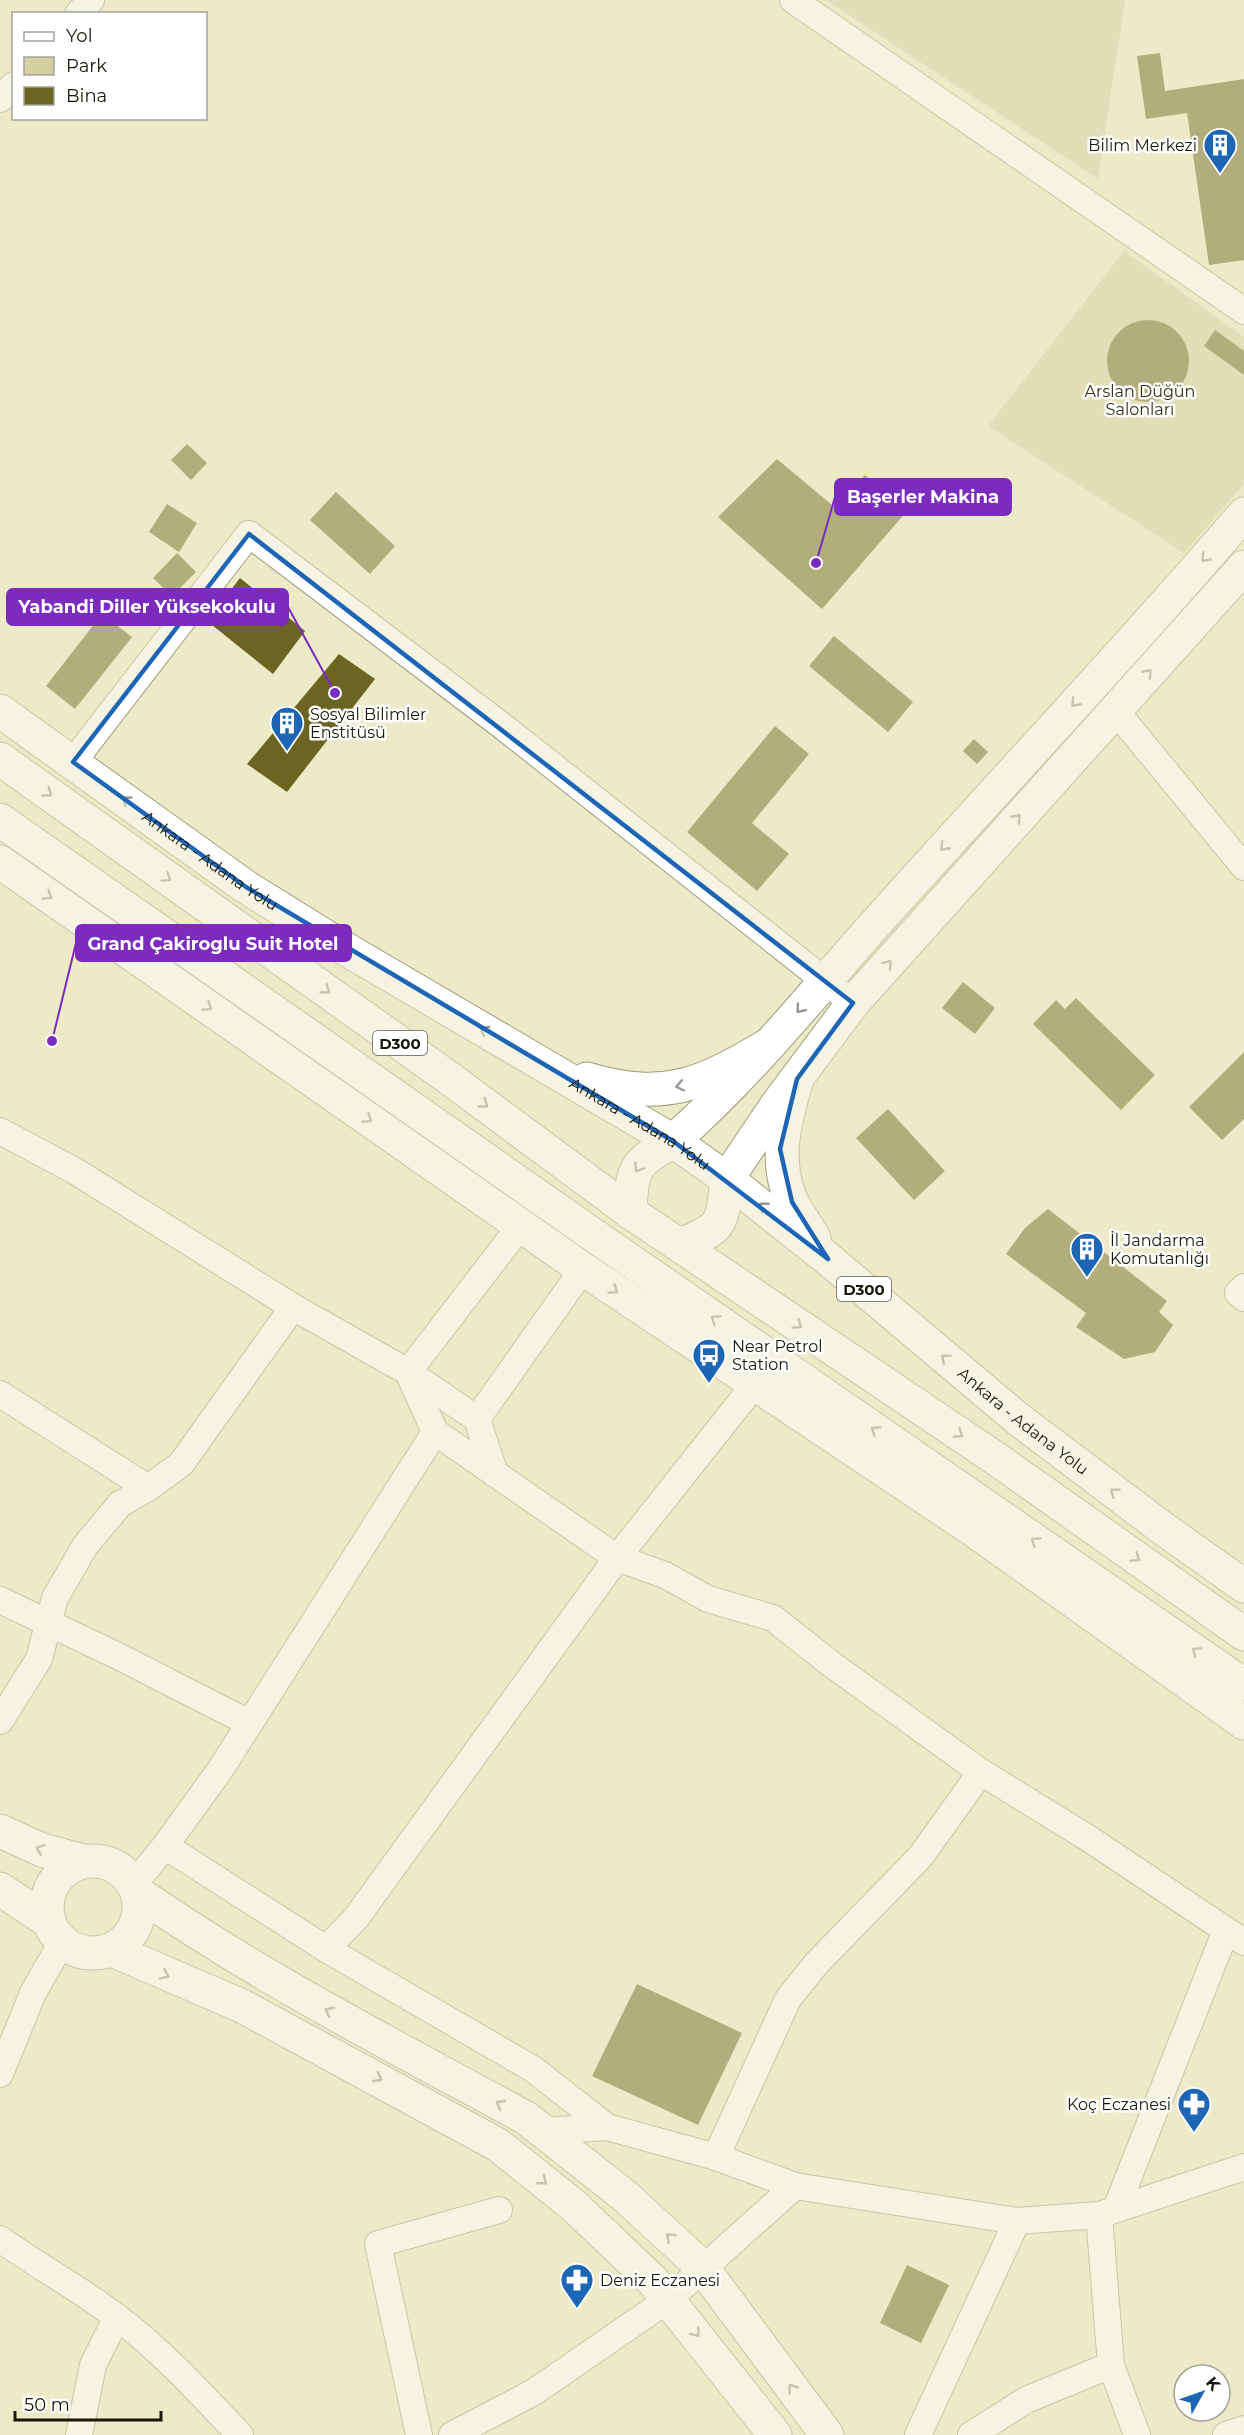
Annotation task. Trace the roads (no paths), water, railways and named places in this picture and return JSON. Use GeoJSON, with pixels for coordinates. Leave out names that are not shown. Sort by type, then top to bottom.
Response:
{"type":"FeatureCollection","features":[{"type":"Feature","properties":{"kind":"main road"},"geometry":{"type":"LineString","coordinates":[[630,1212],[632,1177],[645,1158],[673,1141],[702,1116],[770,1044],[1244,514]]}},
{"type":"Feature","properties":{"kind":"main road"},"geometry":{"type":"LineString","coordinates":[[680,1245],[710,1233],[723,1213],[727,1179],[854,1003],[1244,567]]}},
{"type":"Feature","properties":{"kind":"main road","name":"Ankara - Adana Yolu"},"geometry":{"type":"LineString","coordinates":[[0,711],[246,887],[344,948],[673,1141],[727,1179],[828,1259],[1018,1419],[1161,1527],[1244,1586]]}},
{"type":"Feature","properties":{"kind":"main road","name":"D300"},"geometry":{"type":"LineString","coordinates":[[0,759],[449,1078],[630,1212],[995,1458],[1244,1634]]}},
{"type":"Feature","properties":{"kind":"main road"},"geometry":{"type":"LineString","coordinates":[[0,820],[602,1241],[1244,1684]]}},
{"type":"Feature","properties":{"kind":"main road"},"geometry":{"type":"LineString","coordinates":[[0,862],[583,1269],[975,1531],[1244,1723]]}},
{"type":"Feature","properties":{"kind":"main road"},"geometry":{"type":"LineString","coordinates":[[553,1070],[628,1090],[675,1088],[719,1074],[770,1044]]}},
{"type":"Feature","properties":{"kind":"main road"},"geometry":{"type":"LineString","coordinates":[[797,1079],[784,1123],[780,1149],[792,1202],[828,1259]]}},
{"type":"Feature","properties":{"kind":"main road"},"geometry":{"type":"LineString","coordinates":[[521,1225],[541,1198]]}},
{"type":"Feature","properties":{"kind":"main road"},"geometry":{"type":"LineString","coordinates":[[583,1269],[602,1241]]}},
{"type":"Feature","properties":{"kind":"main road"},"geometry":{"type":"LineString","coordinates":[[0,1831],[42,1851],[83,1861],[98,1860],[114,1865],[134,1885],[181,1923],[302,1996],[526,2118],[626,2197],[702,2267],[827,2435]]}},
{"type":"Feature","properties":{"kind":"main road"},"geometry":{"type":"LineString","coordinates":[[55,1931],[46,1905],[50,1887],[62,1871],[83,1861]]}},
{"type":"Feature","properties":{"kind":"main road"},"geometry":{"type":"LineString","coordinates":[[112,1950],[130,1935],[138,1921],[140,1906],[134,1885]]}},
{"type":"Feature","properties":{"kind":"main road"},"geometry":{"type":"LineString","coordinates":[[0,1889],[87,1953],[112,1950],[242,2006],[498,2145],[573,2205],[669,2299],[775,2435]]}},
{"type":"Feature","properties":{"kind":"street"},"geometry":{"type":"LineString","coordinates":[[80,12],[91,0]]}},
{"type":"Feature","properties":{"kind":"street"},"geometry":{"type":"LineString","coordinates":[[793,0],[1244,311]]}},
{"type":"Feature","properties":{"kind":"street"},"geometry":{"type":"LineString","coordinates":[[0,99],[12,86]]}},
{"type":"Feature","properties":{"kind":"street"},"geometry":{"type":"LineString","coordinates":[[73,762],[249,534],[501,725],[854,1003]]}},
{"type":"Feature","properties":{"kind":"street"},"geometry":{"type":"LineString","coordinates":[[1115,710],[1244,867]]}},
{"type":"Feature","properties":{"kind":"street"},"geometry":{"type":"LineString","coordinates":[[0,1131],[75,1171],[293,1307],[408,1372],[477,1419],[495,1474]]}},
{"type":"Feature","properties":{"kind":"street"},"geometry":{"type":"LineString","coordinates":[[408,1372],[521,1225]]}},
{"type":"Feature","properties":{"kind":"street"},"geometry":{"type":"LineString","coordinates":[[477,1419],[583,1269]]}},
{"type":"Feature","properties":{"kind":"street"},"geometry":{"type":"LineString","coordinates":[[1244,1287],[1238,1293],[1244,1298]]}},
{"type":"Feature","properties":{"kind":"street"},"geometry":{"type":"LineString","coordinates":[[0,1720],[39,1659],[55,1598],[85,1546],[120,1504],[148,1488],[181,1464],[293,1307]]}},
{"type":"Feature","properties":{"kind":"street"},"geometry":{"type":"LineString","coordinates":[[408,1372],[435,1432],[616,1558],[665,1575],[708,1599],[773,1618],[831,1664],[981,1772],[1091,1840],[1235,1936],[1108,2212],[1111,2365],[1137,2435]]}},
{"type":"Feature","properties":{"kind":"street"},"geometry":{"type":"LineString","coordinates":[[326,1949],[356,1918],[616,1558],[755,1384]]}},
{"type":"Feature","properties":{"kind":"street"},"geometry":{"type":"LineString","coordinates":[[0,1394],[148,1488]]}},
{"type":"Feature","properties":{"kind":"street"},"geometry":{"type":"LineString","coordinates":[[134,1885],[165,1846],[249,1723],[435,1432]]}},
{"type":"Feature","properties":{"kind":"street"},"geometry":{"type":"LineString","coordinates":[[0,1600],[120,1657],[249,1723]]}},
{"type":"Feature","properties":{"kind":"street"},"geometry":{"type":"LineString","coordinates":[[716,2157],[788,1999],[816,1964],[921,1856],[981,1772]]}},
{"type":"Feature","properties":{"kind":"street"},"geometry":{"type":"LineString","coordinates":[[165,1846],[326,1949],[532,2069],[608,2127]]}},
{"type":"Feature","properties":{"kind":"street"},"geometry":{"type":"LineString","coordinates":[[0,2074],[55,1931]]}},
{"type":"Feature","properties":{"kind":"street"},"geometry":{"type":"LineString","coordinates":[[543,2131],[608,2127],[716,2157],[795,2186],[1017,2221],[1108,2212],[1244,2167]]}},
{"type":"Feature","properties":{"kind":"street"},"geometry":{"type":"LineString","coordinates":[[452,2435],[534,2392],[669,2299],[795,2186]]}},
{"type":"Feature","properties":{"kind":"street"},"geometry":{"type":"LineString","coordinates":[[419,2435],[378,2244],[499,2210]]}},
{"type":"Feature","properties":{"kind":"street"},"geometry":{"type":"LineString","coordinates":[[918,2435],[1017,2221]]}},
{"type":"Feature","properties":{"kind":"street"},"geometry":{"type":"LineString","coordinates":[[0,2239],[117,2317],[176,2368],[240,2435]]}},
{"type":"Feature","properties":{"kind":"street"},"geometry":{"type":"LineString","coordinates":[[79,2435],[93,2365],[117,2317]]}},
{"type":"Feature","properties":{"kind":"street"},"geometry":{"type":"LineString","coordinates":[[971,2435],[1026,2400],[1111,2365]]}},
{"type":"Feature","properties":{"kind":"street"},"geometry":{"type":"LineString","coordinates":[[1226,2435],[1244,2429]]}},
{"type":"Feature","properties":{"kind":"place","name":"Bilim Merkezi"},"geometry":{"type":"Point","coordinates":[1220,174]}},
{"type":"Feature","properties":{"kind":"place","name":"Başerler Makina"},"geometry":{"type":"Point","coordinates":[816,563]}},
{"type":"Feature","properties":{"kind":"place","name":"Yabandi Diller Yüksekokulu"},"geometry":{"type":"Point","coordinates":[335,693]}},
{"type":"Feature","properties":{"kind":"place","name":"Sosyal Bilimler Enstitüsü"},"geometry":{"type":"Point","coordinates":[287,752]}},
{"type":"Feature","properties":{"kind":"place","name":"Grand Çakiroglu Suit Hotel"},"geometry":{"type":"Point","coordinates":[52,1041]}},
{"type":"Feature","properties":{"kind":"place","name":"İl Jandarma Komutanlığı"},"geometry":{"type":"Point","coordinates":[1087,1278]}},
{"type":"Feature","properties":{"kind":"place","name":"Near Petrol Station"},"geometry":{"type":"Point","coordinates":[709,1384]}},
{"type":"Feature","properties":{"kind":"place","name":"Koç Eczanesi"},"geometry":{"type":"Point","coordinates":[1194,2133]}},
{"type":"Feature","properties":{"kind":"place","name":"Deniz Eczanesi"},"geometry":{"type":"Point","coordinates":[577,2309]}},
{"type":"Feature","properties":{"kind":"park label","name":"Arslan Düğün Salonları"},"geometry":{"type":"Point","coordinates":[1140,400]}}]}
